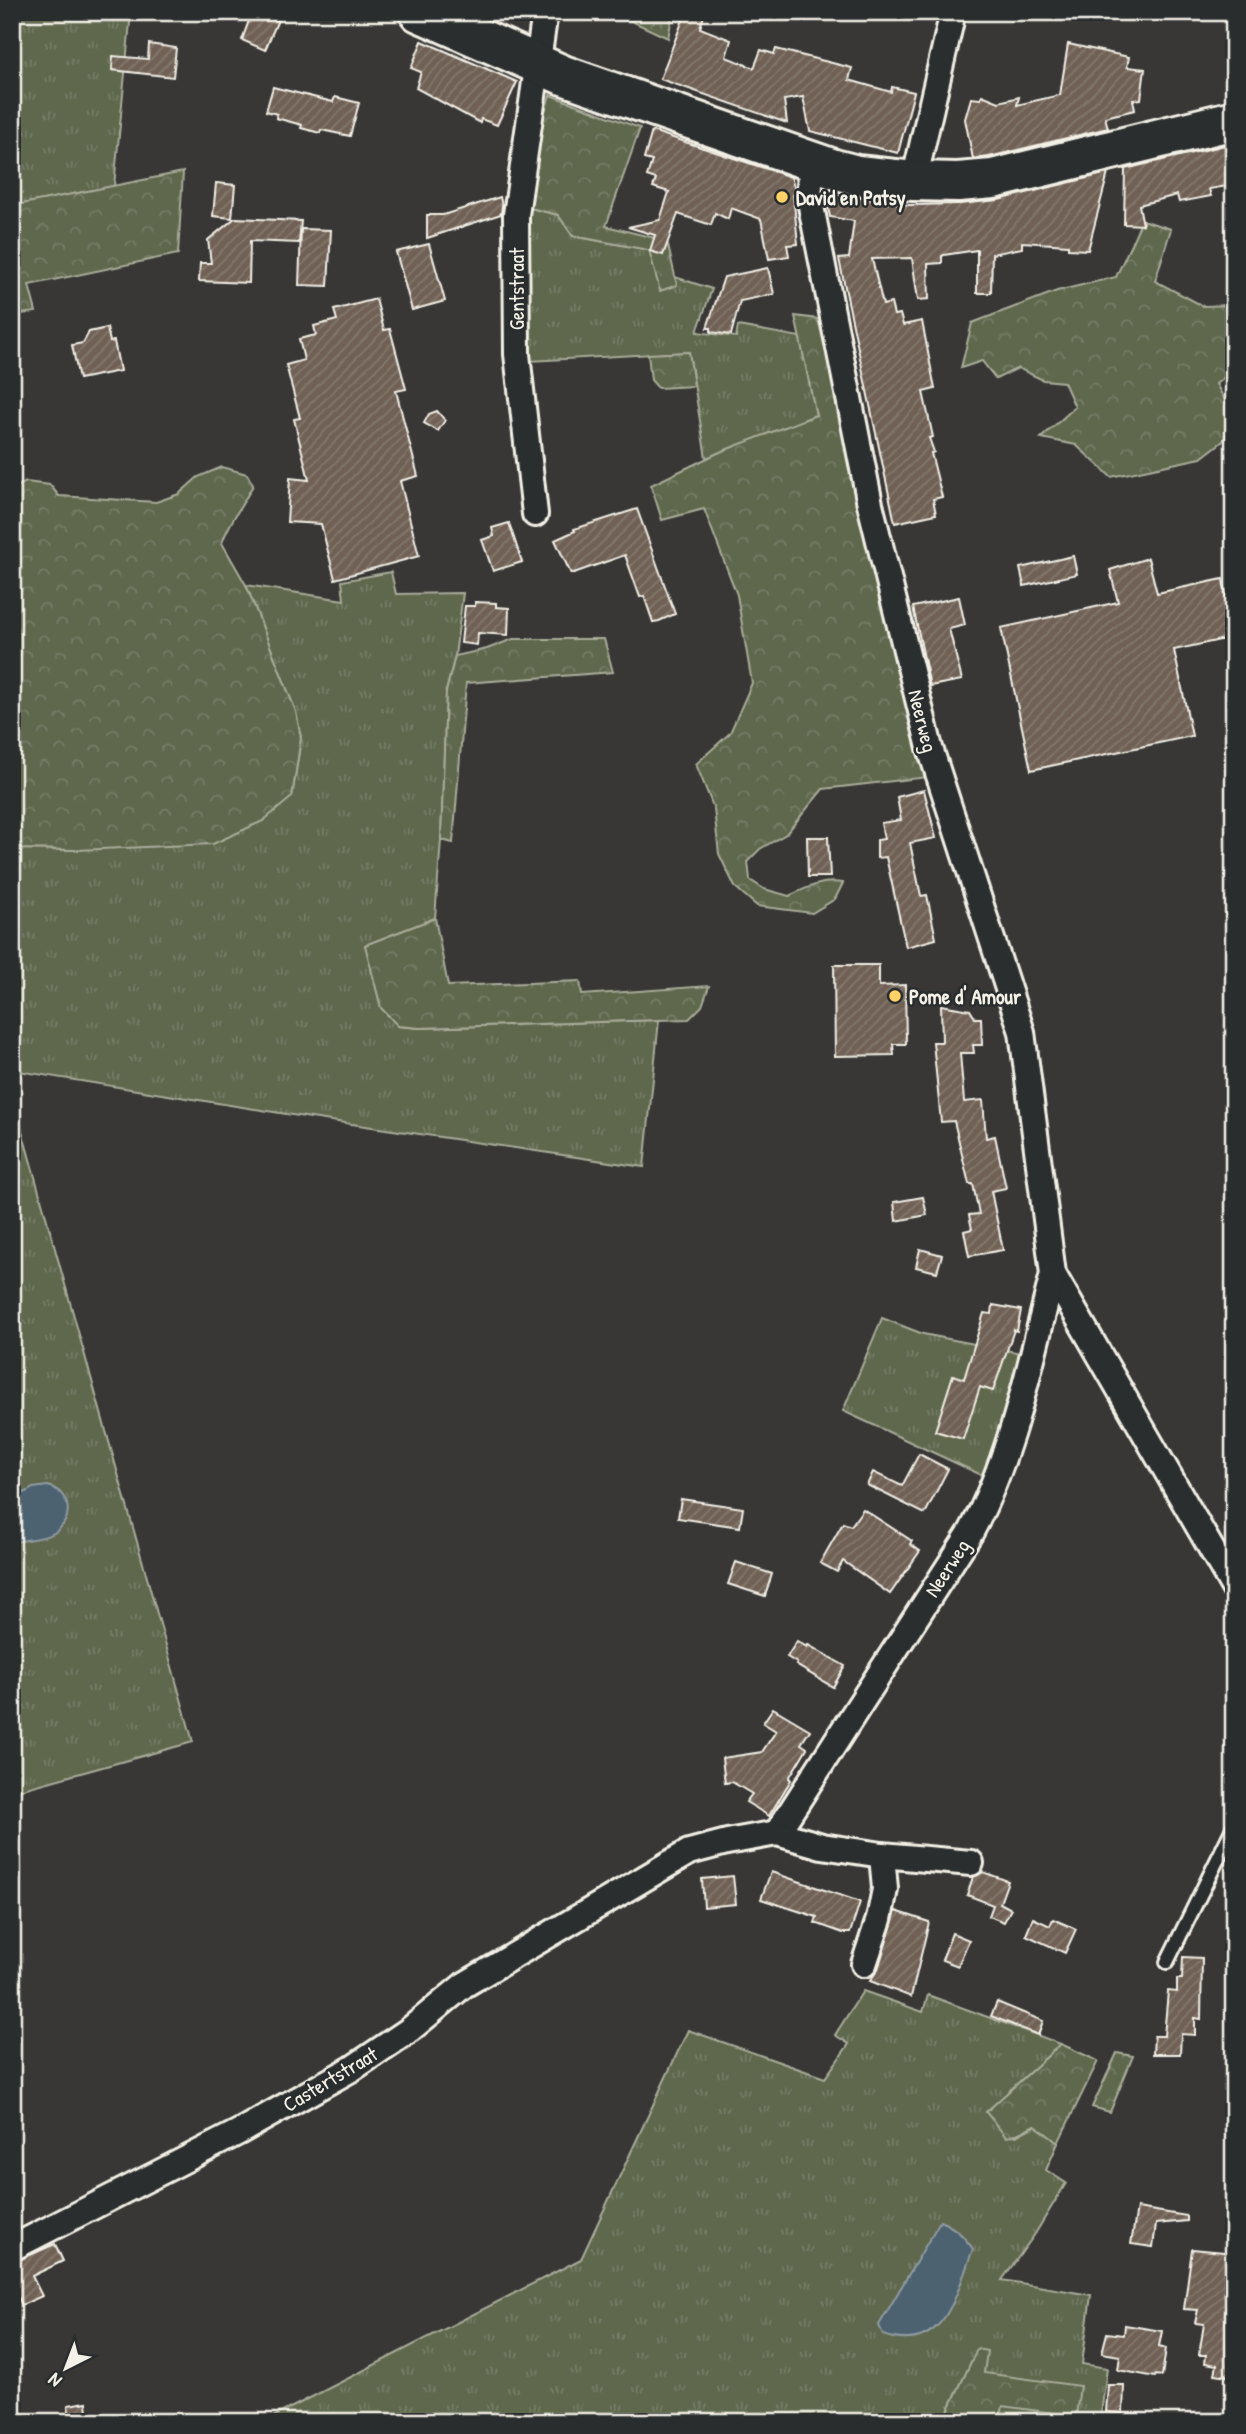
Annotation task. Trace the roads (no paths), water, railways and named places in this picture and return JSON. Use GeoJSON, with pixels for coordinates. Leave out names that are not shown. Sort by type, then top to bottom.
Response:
{"type":"FeatureCollection","features":[{"type":"Feature","properties":{"kind":"main road"},"geometry":{"type":"LineString","coordinates":[[419,12],[537,64],[662,111],[812,163],[857,174],[914,181],[958,182],[993,179],[1234,120]]}},
{"type":"Feature","properties":{"kind":"street","name":"Gentstraat"},"geometry":{"type":"LineString","coordinates":[[535,514],[517,354],[516,215],[544,12]]}},
{"type":"Feature","properties":{"kind":"street"},"geometry":{"type":"LineString","coordinates":[[914,181],[953,12]]}},
{"type":"Feature","properties":{"kind":"street","name":"Neerweg"},"geometry":{"type":"LineString","coordinates":[[777,1833],[971,1532],[988,1500],[1008,1447],[1053,1274],[1022,1032],[930,748],[870,504],[809,196],[812,163]]}},
{"type":"Feature","properties":{"kind":"street","name":"Neerweg"},"geometry":{"type":"LineString","coordinates":[[1053,1274],[1234,1588]]}},
{"type":"Feature","properties":{"kind":"street"},"geometry":{"type":"LineString","coordinates":[[777,1833],[822,1846],[882,1855],[971,1863]]}},
{"type":"Feature","properties":{"kind":"street","name":"Castertstraat"},"geometry":{"type":"LineString","coordinates":[[12,2248],[239,2132],[353,2068],[408,2031],[464,1985],[688,1852],[777,1833]]}},
{"type":"Feature","properties":{"kind":"street"},"geometry":{"type":"LineString","coordinates":[[864,1964],[879,1919],[885,1889],[882,1855]]}},
{"type":"Feature","properties":{"kind":"lane"},"geometry":{"type":"LineString","coordinates":[[1167,1962],[1234,1826]]}},
{"type":"Feature","properties":{"kind":"water"},"geometry":{"type":"Polygon","coordinates":[[[48,1486],[56,1489],[66,1500],[65,1521],[50,1535],[16,1542],[14,1540],[17,1534],[12,1525],[12,1500],[33,1488],[48,1486]]]}},
{"type":"Feature","properties":{"kind":"water"},"geometry":{"type":"Polygon","coordinates":[[[940,2221],[959,2232],[973,2249],[953,2302],[945,2317],[934,2329],[921,2337],[904,2339],[883,2335],[879,2325],[940,2221]]]}},
{"type":"Feature","properties":{"kind":"place","name":"David en Patsy"},"geometry":{"type":"Point","coordinates":[782,197]}},
{"type":"Feature","properties":{"kind":"place","name":"Pome d' Amour"},"geometry":{"type":"Point","coordinates":[895,996]}}]}
